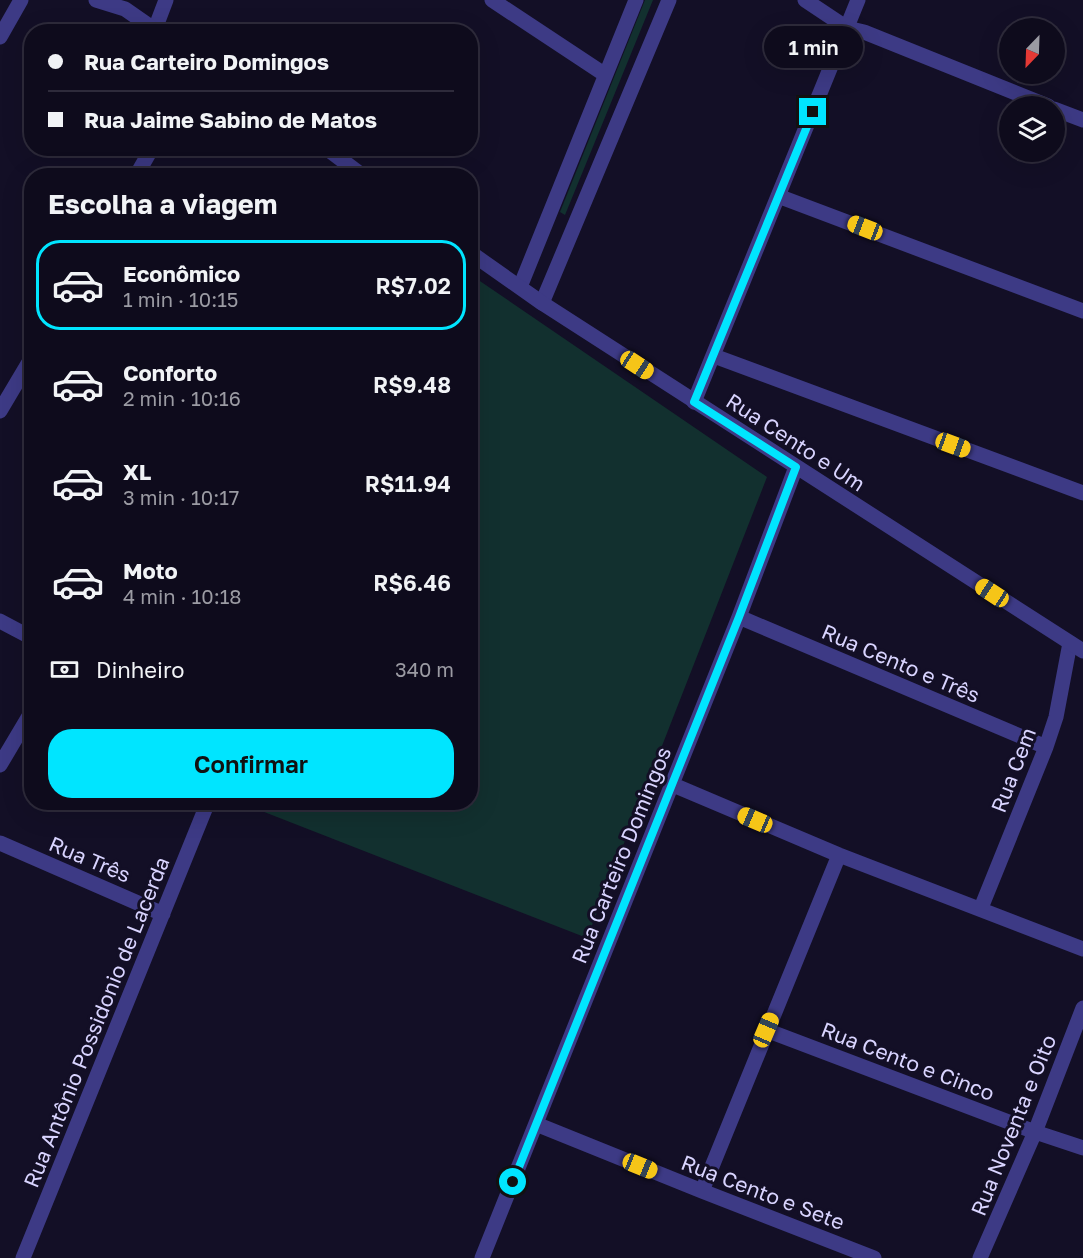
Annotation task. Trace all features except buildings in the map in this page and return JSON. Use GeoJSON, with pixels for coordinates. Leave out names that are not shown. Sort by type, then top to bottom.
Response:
{"type":"FeatureCollection","features":[{"type":"Feature","properties":{"kind":"street"},"geometry":{"type":"LineString","coordinates":[[0,37],[21,0]]}},
{"type":"Feature","properties":{"kind":"street"},"geometry":{"type":"LineString","coordinates":[[96,0],[126,9]]}},
{"type":"Feature","properties":{"kind":"street"},"geometry":{"type":"LineString","coordinates":[[112,0],[148,24]]}},
{"type":"Feature","properties":{"kind":"street"},"geometry":{"type":"LineString","coordinates":[[159,24],[166,0]]}},
{"type":"Feature","properties":{"kind":"street"},"geometry":{"type":"LineString","coordinates":[[492,0],[604,74]]}},
{"type":"Feature","properties":{"kind":"street"},"geometry":{"type":"LineString","coordinates":[[520,287],[604,74],[636,0]]}},
{"type":"Feature","properties":{"kind":"street"},"geometry":{"type":"LineString","coordinates":[[542,303],[669,0]]}},
{"type":"Feature","properties":{"kind":"street"},"geometry":{"type":"LineString","coordinates":[[805,0],[848,28],[864,32],[1023,96]]}},
{"type":"Feature","properties":{"kind":"street"},"geometry":{"type":"LineString","coordinates":[[694,402],[848,28],[854,3]]}},
{"type":"Feature","properties":{"kind":"street"},"geometry":{"type":"LineString","coordinates":[[854,3],[864,32]]}},
{"type":"Feature","properties":{"kind":"street"},"geometry":{"type":"LineString","coordinates":[[1065,113],[1083,120]]}},
{"type":"Feature","properties":{"kind":"street"},"geometry":{"type":"LineString","coordinates":[[335,156],[348,168]]}},
{"type":"Feature","properties":{"kind":"street"},"geometry":{"type":"LineString","coordinates":[[778,196],[1083,310]]}},
{"type":"Feature","properties":{"kind":"street","name":"Rua Cento e Um"},"geometry":{"type":"LineString","coordinates":[[478,258],[542,303],[694,402],[1076,647]]}},
{"type":"Feature","properties":{"kind":"street"},"geometry":{"type":"LineString","coordinates":[[714,356],[1083,494]]}},
{"type":"Feature","properties":{"kind":"street"},"geometry":{"type":"LineString","coordinates":[[0,411],[24,370]]}},
{"type":"Feature","properties":{"kind":"street","name":"Rua Carteiro Domingos"},"geometry":{"type":"LineString","coordinates":[[482,1258],[739,617],[796,467]]}},
{"type":"Feature","properties":{"kind":"street","name":"Rua Cento e Três"},"geometry":{"type":"LineString","coordinates":[[739,617],[1047,747]]}},
{"type":"Feature","properties":{"kind":"street"},"geometry":{"type":"LineString","coordinates":[[0,621],[24,634]]}},
{"type":"Feature","properties":{"kind":"street","name":"Rua Cem"},"geometry":{"type":"LineString","coordinates":[[981,908],[1047,747],[1076,647]]}},
{"type":"Feature","properties":{"kind":"street"},"geometry":{"type":"LineString","coordinates":[[0,765],[24,724]]}},
{"type":"Feature","properties":{"kind":"street"},"geometry":{"type":"LineString","coordinates":[[671,784],[839,855],[1083,949]]}},
{"type":"Feature","properties":{"kind":"street","name":"Rua Antônio Possidonio de Lacerda"},"geometry":{"type":"LineString","coordinates":[[23,1258],[205,810]]}},
{"type":"Feature","properties":{"kind":"street","name":"Rua Três"},"geometry":{"type":"LineString","coordinates":[[0,843],[163,914]]}},
{"type":"Feature","properties":{"kind":"street"},"geometry":{"type":"LineString","coordinates":[[702,1191],[839,855]]}},
{"type":"Feature","properties":{"kind":"street","name":"Rua Noventa e Oito"},"geometry":{"type":"LineString","coordinates":[[980,1258],[1035,1132],[1083,1008]]}},
{"type":"Feature","properties":{"kind":"street","name":"Rua Cento e Cinco"},"geometry":{"type":"LineString","coordinates":[[766,1030],[1083,1148]]}},
{"type":"Feature","properties":{"kind":"street","name":"Rua Cento e Sete"},"geometry":{"type":"LineString","coordinates":[[536,1124],[874,1258]]}},
{"type":"Feature","properties":{"kind":"green space"},"geometry":{"type":"Polygon","coordinates":[[[645,0],[653,0],[565,215],[560,212],[645,0]]]}},
{"type":"Feature","properties":{"kind":"green space"},"geometry":{"type":"Polygon","coordinates":[[[478,280],[767,477],[587,938],[259,810],[478,810],[478,280]]]}},
{"type":"Feature","properties":{"kind":"route"},"geometry":{"type":"LineString","coordinates":[[513,1182],[739,617],[796,467],[694,402],[813,112]]}}]}
